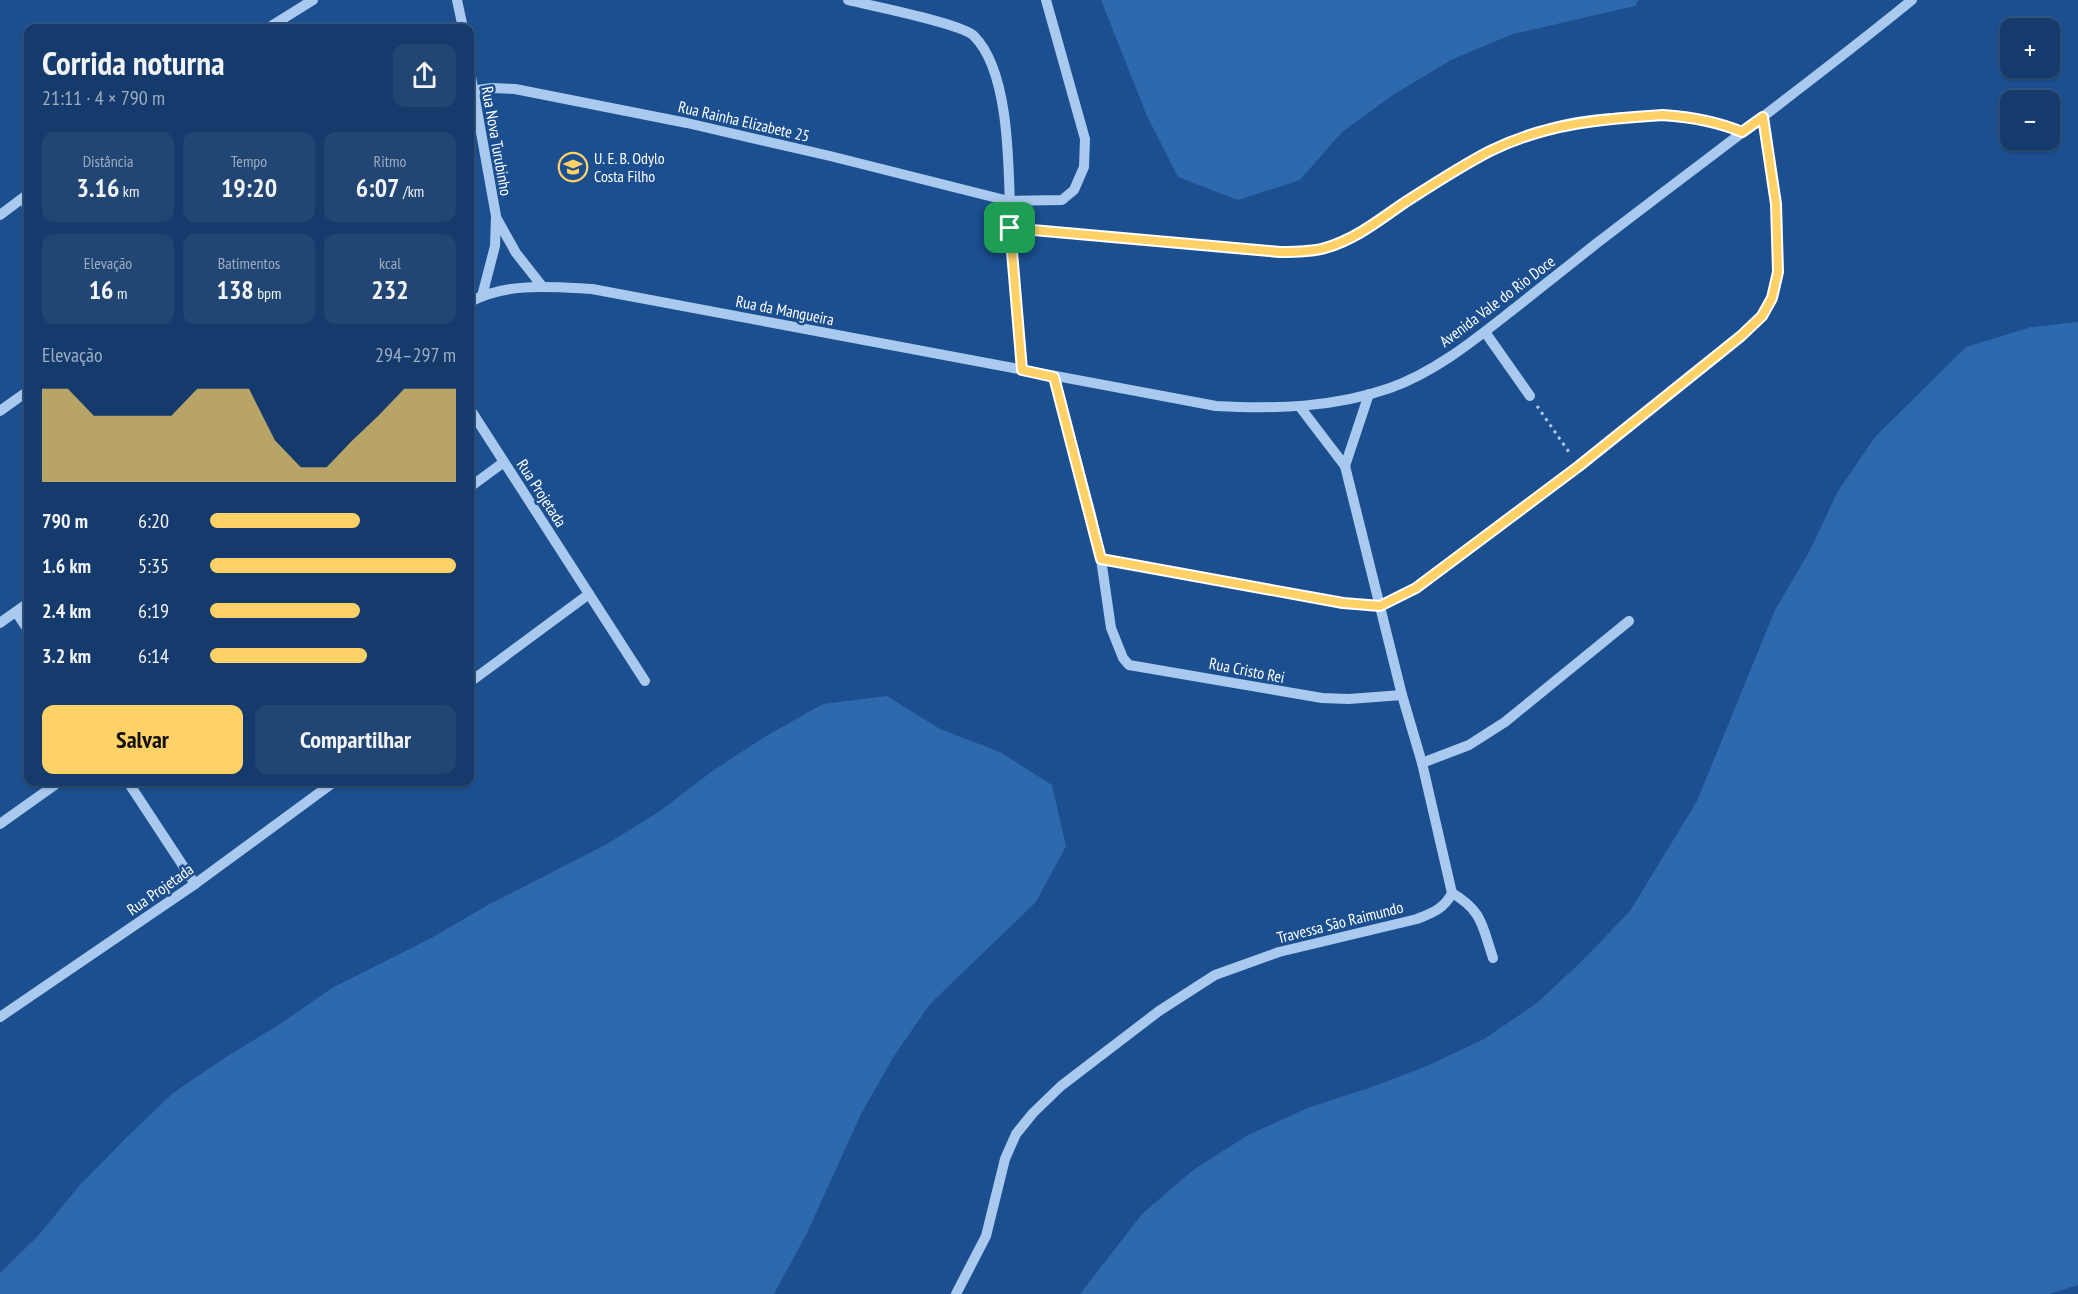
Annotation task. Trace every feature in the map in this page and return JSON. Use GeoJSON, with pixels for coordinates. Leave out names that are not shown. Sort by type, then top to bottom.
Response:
{"type":"FeatureCollection","features":[{"type":"Feature","properties":{"kind":"street"},"geometry":{"type":"LineString","coordinates":[[274,24],[313,0]]}},
{"type":"Feature","properties":{"kind":"street"},"geometry":{"type":"LineString","coordinates":[[457,0],[461,24]]}},
{"type":"Feature","properties":{"kind":"street"},"geometry":{"type":"LineString","coordinates":[[848,0],[945,23],[973,34],[990,57],[1000,91],[1006,146],[1010,228],[1022,370]]}},
{"type":"Feature","properties":{"kind":"street"},"geometry":{"type":"LineString","coordinates":[[1009,201],[1062,200],[1074,190],[1084,167],[1085,139],[1046,0]]}},
{"type":"Feature","properties":{"kind":"street","name":"Avenida Vale do Rio Doce"},"geometry":{"type":"LineString","coordinates":[[1022,370],[1216,406],[1262,408],[1333,403],[1369,394],[1418,376],[1485,332],[1763,117],[1900,4],[1912,0]]}},
{"type":"Feature","properties":{"kind":"street","name":"Rua Rainha Elizabete 25"},"geometry":{"type":"LineString","coordinates":[[474,91],[492,88],[515,89],[687,123],[1009,201]]}},
{"type":"Feature","properties":{"kind":"street","name":"Rua Nova Turubinho"},"geometry":{"type":"LineString","coordinates":[[474,106],[496,216],[495,246],[482,296]]}},
{"type":"Feature","properties":{"kind":"street"},"geometry":{"type":"LineString","coordinates":[[1010,228],[1280,252],[1325,248],[1376,224],[1422,192],[1491,151],[1556,126],[1598,119],[1663,115],[1694,117],[1721,123],[1742,132]]}},
{"type":"Feature","properties":{"kind":"street"},"geometry":{"type":"LineString","coordinates":[[1101,559],[1343,603],[1380,606],[1416,588],[1579,466],[1741,336],[1762,316],[1772,298],[1778,272],[1776,204],[1763,117]]}},
{"type":"Feature","properties":{"kind":"street"},"geometry":{"type":"LineString","coordinates":[[0,215],[24,197]]}},
{"type":"Feature","properties":{"kind":"street","name":"Rua Nova Turubinho"},"geometry":{"type":"LineString","coordinates":[[496,216],[516,253],[542,286]]}},
{"type":"Feature","properties":{"kind":"street","name":"Rua da Mangueira"},"geometry":{"type":"LineString","coordinates":[[474,300],[482,296],[542,286],[592,289],[1022,370]]}},
{"type":"Feature","properties":{"kind":"street"},"geometry":{"type":"LineString","coordinates":[[1485,332],[1530,396]]}},
{"type":"Feature","properties":{"kind":"street","name":"Rua Cristo Rei"},"geometry":{"type":"LineString","coordinates":[[1054,377],[1101,559],[1111,628],[1123,658],[1130,665],[1322,698],[1349,699],[1402,695]]}},
{"type":"Feature","properties":{"kind":"street"},"geometry":{"type":"LineString","coordinates":[[0,411],[24,394]]}},
{"type":"Feature","properties":{"kind":"street"},"geometry":{"type":"LineString","coordinates":[[1345,466],[1369,394]]}},
{"type":"Feature","properties":{"kind":"street"},"geometry":{"type":"LineString","coordinates":[[1300,407],[1345,466],[1402,695],[1422,763],[1452,893],[1466,901],[1479,916],[1493,958]]}},
{"type":"Feature","properties":{"kind":"street","name":"Rua Projetada"},"geometry":{"type":"LineString","coordinates":[[474,414],[645,681]]}},
{"type":"Feature","properties":{"kind":"street"},"geometry":{"type":"LineString","coordinates":[[474,484],[504,462]]}},
{"type":"Feature","properties":{"kind":"street"},"geometry":{"type":"LineString","coordinates":[[474,679],[589,594]]}},
{"type":"Feature","properties":{"kind":"street"},"geometry":{"type":"LineString","coordinates":[[0,623],[24,606]]}},
{"type":"Feature","properties":{"kind":"street"},"geometry":{"type":"LineString","coordinates":[[16,612],[24,624]]}},
{"type":"Feature","properties":{"kind":"street"},"geometry":{"type":"LineString","coordinates":[[1422,763],[1469,745],[1505,722],[1629,621]]}},
{"type":"Feature","properties":{"kind":"street"},"geometry":{"type":"LineString","coordinates":[[0,824],[53,786]]}},
{"type":"Feature","properties":{"kind":"street"},"geometry":{"type":"LineString","coordinates":[[131,786],[195,884]]}},
{"type":"Feature","properties":{"kind":"street","name":"Rua Projetada"},"geometry":{"type":"LineString","coordinates":[[0,1017],[195,884],[329,786]]}},
{"type":"Feature","properties":{"kind":"street","name":"Travessa São Raimundo"},"geometry":{"type":"LineString","coordinates":[[956,1294],[986,1236],[1005,1159],[1016,1134],[1033,1113],[1061,1086],[1159,1011],[1215,975],[1279,952],[1417,919],[1437,911],[1447,903],[1452,893]]}},
{"type":"Feature","properties":{"kind":"path"},"geometry":{"type":"LineString","coordinates":[[1530,396],[1579,466]]}},
{"type":"Feature","properties":{"kind":"shaded area"},"geometry":{"type":"Polygon","coordinates":[[[1101,0],[1638,0],[1635,6],[1513,34],[1451,60],[1393,95],[1342,132],[1300,180],[1238,200],[1178,177],[1147,116],[1101,0]]]}},
{"type":"Feature","properties":{"kind":"shaded area"},"geometry":{"type":"Polygon","coordinates":[[[2078,322],[2078,1285],[2049,1294],[1080,1294],[1142,1214],[1193,1170],[1248,1135],[1310,1107],[1427,1066],[1484,1039],[1537,1003],[1584,959],[1630,911],[1697,801],[1775,610],[1809,552],[1838,491],[1875,437],[1966,347],[2031,327],[2078,322]]]}},
{"type":"Feature","properties":{"kind":"shaded area"},"geometry":{"type":"Polygon","coordinates":[[[887,696],[940,729],[1000,752],[1052,785],[1066,846],[1036,902],[930,1004],[894,1056],[861,1114],[807,1233],[774,1294],[0,1294],[0,1273],[38,1236],[80,1185],[173,1093],[226,1057],[280,1024],[332,988],[607,844],[660,811],[711,772],[766,736],[823,704],[887,696]]]}},
{"type":"Feature","properties":{"kind":"place","name":"U. E. B. Odylo Costa Filho"},"geometry":{"type":"Point","coordinates":[573,167]}},
{"type":"Feature","properties":{"kind":"route"},"geometry":{"type":"LineString","coordinates":[[1663,115],[1694,117],[1721,123],[1742,132],[1763,117],[1776,204],[1778,272],[1772,298],[1762,316],[1741,336],[1579,466],[1456,559],[1416,588],[1380,606],[1343,603],[1101,559],[1054,377],[1022,370],[1010,228],[1280,252],[1325,248],[1376,224],[1402,204],[1491,151],[1556,126],[1598,119],[1663,115]]}}]}
